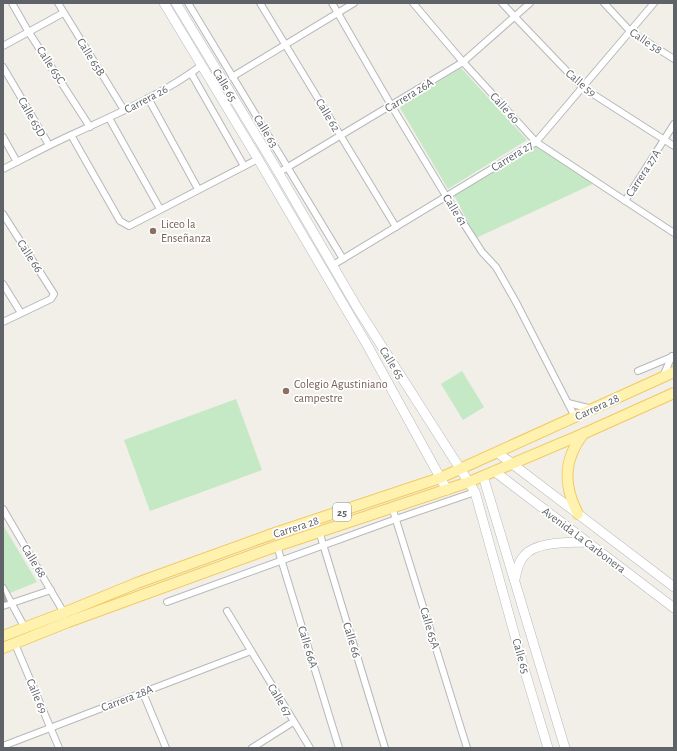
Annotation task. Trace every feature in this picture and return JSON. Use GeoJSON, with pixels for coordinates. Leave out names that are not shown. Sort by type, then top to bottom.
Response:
{"type":"FeatureCollection","features":[{"type":"Feature","properties":{"kind":"main road","name":"Carrera 28"},"geometry":{"type":"LineString","coordinates":[[3,636],[137,583],[272,534],[440,478],[674,372]]}},
{"type":"Feature","properties":{"kind":"main road","name":"Carrera 28"},"geometry":{"type":"LineString","coordinates":[[3,648],[68,622],[319,531],[469,482],[585,433],[674,393]]}},
{"type":"Feature","properties":{"kind":"main road"},"geometry":{"type":"LineString","coordinates":[[578,514],[570,496],[567,477],[568,467],[574,449],[585,433]]}},
{"type":"Feature","properties":{"kind":"street","name":"Calle 65C"},"geometry":{"type":"LineString","coordinates":[[12,3],[28,31],[90,127]]}},
{"type":"Feature","properties":{"kind":"street","name":"Calle 65B"},"geometry":{"type":"LineString","coordinates":[[58,3],[124,110]]}},
{"type":"Feature","properties":{"kind":"street","name":"Calle 65"},"geometry":{"type":"LineString","coordinates":[[164,3],[366,343],[447,490]]}},
{"type":"Feature","properties":{"kind":"street","name":"Calle 65"},"geometry":{"type":"LineString","coordinates":[[176,3],[358,309],[475,492],[523,665],[548,748]]}},
{"type":"Feature","properties":{"kind":"street","name":"Calle 63"},"geometry":{"type":"LineString","coordinates":[[188,3],[343,259]]}},
{"type":"Feature","properties":{"kind":"street","name":"Calle 62"},"geometry":{"type":"LineString","coordinates":[[260,3],[396,227]]}},
{"type":"Feature","properties":{"kind":"street","name":"Calle 61"},"geometry":{"type":"LineString","coordinates":[[332,3],[446,196],[478,247],[496,267],[517,304],[575,418]]}},
{"type":"Feature","properties":{"kind":"street"},"geometry":{"type":"LineString","coordinates":[[232,77],[354,3]]}},
{"type":"Feature","properties":{"kind":"street","name":"Calle 60"},"geometry":{"type":"LineString","coordinates":[[413,3],[463,62],[536,142],[674,233]]}},
{"type":"Feature","properties":{"kind":"street","name":"Calle 59"},"geometry":{"type":"LineString","coordinates":[[502,3],[582,87],[674,146]]}},
{"type":"Feature","properties":{"kind":"street","name":"Carrera 26A"},"geometry":{"type":"LineString","coordinates":[[278,173],[463,62],[530,3]]}},
{"type":"Feature","properties":{"kind":"street","name":"Calle 58"},"geometry":{"type":"LineString","coordinates":[[604,3],[630,31],[674,59]]}},
{"type":"Feature","properties":{"kind":"street","name":"Carrera 27"},"geometry":{"type":"LineString","coordinates":[[333,266],[536,142],[654,3]]}},
{"type":"Feature","properties":{"kind":"street"},"geometry":{"type":"LineString","coordinates":[[3,46],[63,13]]}},
{"type":"Feature","properties":{"kind":"street","name":"Carrera 26"},"geometry":{"type":"LineString","coordinates":[[3,169],[49,145],[109,118],[171,86],[202,65]]}},
{"type":"Feature","properties":{"kind":"street","name":"Calle 65D"},"geometry":{"type":"LineString","coordinates":[[3,67],[49,145]]}},
{"type":"Feature","properties":{"kind":"street"},"geometry":{"type":"LineString","coordinates":[[191,73],[244,166]]}},
{"type":"Feature","properties":{"kind":"street"},"geometry":{"type":"LineString","coordinates":[[148,98],[198,189]]}},
{"type":"Feature","properties":{"kind":"street"},"geometry":{"type":"LineString","coordinates":[[109,118],[160,209]]}},
{"type":"Feature","properties":{"kind":"street","name":"Carrera 27A"},"geometry":{"type":"LineString","coordinates":[[624,201],[674,124]]}},
{"type":"Feature","properties":{"kind":"street"},"geometry":{"type":"LineString","coordinates":[[71,135],[120,221],[129,226],[258,159]]}},
{"type":"Feature","properties":{"kind":"street"},"geometry":{"type":"LineString","coordinates":[[3,137],[17,162]]}},
{"type":"Feature","properties":{"kind":"street","name":"Calle 66"},"geometry":{"type":"LineString","coordinates":[[3,214],[54,294],[51,299],[21,313]]}},
{"type":"Feature","properties":{"kind":"street"},"geometry":{"type":"LineString","coordinates":[[3,284],[21,313],[3,322]]}},
{"type":"Feature","properties":{"kind":"street"},"geometry":{"type":"LineString","coordinates":[[638,371],[673,355]]}},
{"type":"Feature","properties":{"kind":"street"},"geometry":{"type":"LineString","coordinates":[[662,378],[673,355]]}},
{"type":"Feature","properties":{"kind":"street"},"geometry":{"type":"LineString","coordinates":[[568,403],[592,409]]}},
{"type":"Feature","properties":{"kind":"street","name":"Avenida La Carbonera"},"geometry":{"type":"LineString","coordinates":[[498,453],[674,587]]}},
{"type":"Feature","properties":{"kind":"street","name":"Avenida La Carbonera"},"geometry":{"type":"LineString","coordinates":[[494,471],[674,608]]}},
{"type":"Feature","properties":{"kind":"street","name":"Calle 65"},"geometry":{"type":"LineString","coordinates":[[483,476],[566,748]]}},
{"type":"Feature","properties":{"kind":"street"},"geometry":{"type":"LineString","coordinates":[[167,602],[475,492]]}},
{"type":"Feature","properties":{"kind":"street","name":"Calle 65A"},"geometry":{"type":"LineString","coordinates":[[392,507],[467,748]]}},
{"type":"Feature","properties":{"kind":"street","name":"Calle 68"},"geometry":{"type":"LineString","coordinates":[[3,509],[64,613]]}},
{"type":"Feature","properties":{"kind":"street","name":"Calle 66"},"geometry":{"type":"LineString","coordinates":[[319,531],[385,748]]}},
{"type":"Feature","properties":{"kind":"street"},"geometry":{"type":"LineString","coordinates":[[515,579],[521,560],[529,550],[545,545],[587,542]]}},
{"type":"Feature","properties":{"kind":"street","name":"Calle 66A"},"geometry":{"type":"LineString","coordinates":[[277,546],[339,748]]}},
{"type":"Feature","properties":{"kind":"street"},"geometry":{"type":"LineString","coordinates":[[3,588],[25,628]]}},
{"type":"Feature","properties":{"kind":"street"},"geometry":{"type":"LineString","coordinates":[[3,606],[51,590]]}},
{"type":"Feature","properties":{"kind":"street","name":"Calle 67"},"geometry":{"type":"LineString","coordinates":[[227,611],[310,748]]}},
{"type":"Feature","properties":{"kind":"street","name":"Calle 69"},"geometry":{"type":"LineString","coordinates":[[15,644],[59,748]]}},
{"type":"Feature","properties":{"kind":"street","name":"Carrera 28A"},"geometry":{"type":"LineString","coordinates":[[3,746],[251,651]]}},
{"type":"Feature","properties":{"kind":"street"},"geometry":{"type":"LineString","coordinates":[[143,692],[166,748]]}},
{"type":"Feature","properties":{"kind":"street"},"geometry":{"type":"LineString","coordinates":[[252,748],[293,722]]}},
{"type":"Feature","properties":{"kind":"green space"},"geometry":{"type":"Polygon","coordinates":[[[461,68],[527,140],[448,189],[399,106],[461,68]]]}},
{"type":"Feature","properties":{"kind":"green space"},"geometry":{"type":"Polygon","coordinates":[[[538,146],[595,183],[476,238],[454,195],[538,146]]]}},
{"type":"Feature","properties":{"kind":"green space"},"geometry":{"type":"Polygon","coordinates":[[[462,371],[484,407],[463,420],[441,384],[462,371]]]}},
{"type":"Feature","properties":{"kind":"green space"},"geometry":{"type":"Polygon","coordinates":[[[236,399],[262,470],[150,511],[124,440],[236,399]]]}},
{"type":"Feature","properties":{"kind":"green space"},"geometry":{"type":"Polygon","coordinates":[[[3,525],[37,582],[10,593],[3,582],[3,525]]]}},
{"type":"Feature","properties":{"kind":"place","name":"Liceo la Enseñanza"},"geometry":{"type":"Point","coordinates":[153,231]}},
{"type":"Feature","properties":{"kind":"place","name":"Colegio Agustiniano campestre"},"geometry":{"type":"Point","coordinates":[286,391]}}]}
